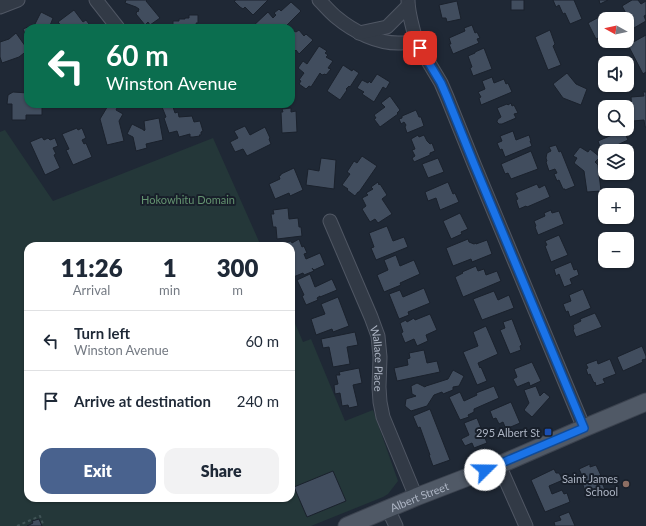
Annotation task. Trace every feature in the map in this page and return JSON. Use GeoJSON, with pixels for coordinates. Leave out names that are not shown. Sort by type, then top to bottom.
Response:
{"type":"FeatureCollection","features":[{"type":"Feature","properties":{"kind":"main road","name":"Albert Street"},"geometry":{"type":"LineString","coordinates":[[347,526],[416,497],[499,465],[646,402]]}},
{"type":"Feature","properties":{"kind":"street"},"geometry":{"type":"LineString","coordinates":[[0,7],[18,0]]}},
{"type":"Feature","properties":{"kind":"street"},"geometry":{"type":"LineString","coordinates":[[96,0],[115,24]]}},
{"type":"Feature","properties":{"kind":"street"},"geometry":{"type":"LineString","coordinates":[[319,0],[336,17],[359,33],[384,42],[402,43],[416,41]]}},
{"type":"Feature","properties":{"kind":"street"},"geometry":{"type":"LineString","coordinates":[[359,33],[387,26],[408,3]]}},
{"type":"Feature","properties":{"kind":"street"},"geometry":{"type":"LineString","coordinates":[[408,3],[416,41],[436,74],[447,97],[584,428]]}},
{"type":"Feature","properties":{"kind":"street","name":"Wallace Place"},"geometry":{"type":"LineString","coordinates":[[330,221],[372,317],[378,336],[380,357],[379,395],[383,418],[416,497]]}},
{"type":"Feature","properties":{"kind":"street"},"geometry":{"type":"LineString","coordinates":[[499,465],[526,526]]}},
{"type":"Feature","properties":{"kind":"street"},"geometry":{"type":"LineString","coordinates":[[388,509],[396,526]]}},
{"type":"Feature","properties":{"kind":"path"},"geometry":{"type":"LineString","coordinates":[[17,526],[40,516],[43,526]]}},
{"type":"Feature","properties":{"kind":"green space","name":"Hokowhitu Domain"},"geometry":{"type":"Polygon","coordinates":[[[5,130],[53,201],[213,138],[259,242],[24,242],[24,502],[295,502],[295,323],[303,342],[311,339],[345,421],[373,410],[398,481],[388,494],[311,526],[0,526],[0,132],[5,130]]]}},
{"type":"Feature","properties":{"kind":"building"},"geometry":{"type":"Polygon","coordinates":[[[126,0],[147,0],[146,1],[160,18],[151,24],[148,22],[144,24],[136,14],[139,9],[125,3],[126,0]]]}},
{"type":"Feature","properties":{"kind":"building"},"geometry":{"type":"Polygon","coordinates":[[[268,0],[253,15],[245,7],[243,9],[240,7],[234,1],[268,0]]]}},
{"type":"Feature","properties":{"kind":"building"},"geometry":{"type":"Polygon","coordinates":[[[511,0],[524,0],[524,10],[511,10],[511,0]]]}},
{"type":"Feature","properties":{"kind":"building"},"geometry":{"type":"Polygon","coordinates":[[[553,0],[574,0],[582,19],[570,24],[565,13],[563,14],[559,5],[556,7],[553,0]]]}},
{"type":"Feature","properties":{"kind":"building"},"geometry":{"type":"Polygon","coordinates":[[[599,0],[608,0],[600,4],[599,0]]]}},
{"type":"Feature","properties":{"kind":"building"},"geometry":{"type":"Polygon","coordinates":[[[632,0],[638,0],[641,4],[646,1],[646,15],[644,16],[646,21],[634,28],[634,12],[625,12],[622,6],[632,0]]]}},
{"type":"Feature","properties":{"kind":"building"},"geometry":{"type":"Polygon","coordinates":[[[457,1],[461,19],[447,22],[446,18],[442,18],[439,5],[457,1]]]}},
{"type":"Feature","properties":{"kind":"building"},"geometry":{"type":"Polygon","coordinates":[[[291,2],[301,11],[288,24],[255,24],[268,12],[273,18],[276,15],[274,13],[279,9],[281,11],[291,2]]]}},
{"type":"Feature","properties":{"kind":"building"},"geometry":{"type":"Polygon","coordinates":[[[74,10],[83,22],[86,20],[89,24],[60,24],[58,22],[74,10]]]}},
{"type":"Feature","properties":{"kind":"building"},"geometry":{"type":"Polygon","coordinates":[[[41,12],[53,18],[51,24],[35,24],[41,12]]]}},
{"type":"Feature","properties":{"kind":"building"},"geometry":{"type":"Polygon","coordinates":[[[189,15],[198,15],[198,23],[173,24],[173,21],[189,18],[189,15]]]}},
{"type":"Feature","properties":{"kind":"building"},"geometry":{"type":"Polygon","coordinates":[[[598,18],[598,38],[596,39],[588,23],[598,18]]]}},
{"type":"Feature","properties":{"kind":"building"},"geometry":{"type":"Polygon","coordinates":[[[472,25],[475,33],[477,32],[480,38],[477,39],[479,43],[453,54],[449,44],[451,44],[449,38],[465,31],[464,28],[472,25]]]}},
{"type":"Feature","properties":{"kind":"building"},"geometry":{"type":"Polygon","coordinates":[[[299,30],[304,36],[306,34],[313,40],[299,54],[296,50],[295,51],[296,32],[299,30]]]}},
{"type":"Feature","properties":{"kind":"building"},"geometry":{"type":"Polygon","coordinates":[[[550,30],[555,44],[553,46],[561,65],[548,70],[535,37],[550,30]]]}},
{"type":"Feature","properties":{"kind":"building"},"geometry":{"type":"Polygon","coordinates":[[[16,33],[24,44],[24,53],[19,57],[2,63],[0,57],[0,42],[9,39],[16,33]]]}},
{"type":"Feature","properties":{"kind":"building"},"geometry":{"type":"Polygon","coordinates":[[[646,35],[646,72],[643,74],[630,48],[634,48],[634,42],[646,35]]]}},
{"type":"Feature","properties":{"kind":"building"},"geometry":{"type":"Polygon","coordinates":[[[319,46],[327,51],[325,53],[328,55],[326,57],[333,61],[328,68],[331,69],[326,75],[322,75],[320,73],[311,87],[309,86],[306,89],[299,84],[301,81],[299,80],[304,73],[298,68],[303,61],[307,64],[319,46]]]}},
{"type":"Feature","properties":{"kind":"building"},"geometry":{"type":"Polygon","coordinates":[[[484,48],[492,69],[473,76],[470,68],[472,67],[468,56],[484,48]]]}},
{"type":"Feature","properties":{"kind":"building"},"geometry":{"type":"Polygon","coordinates":[[[343,65],[352,71],[353,69],[359,73],[350,87],[349,86],[346,89],[347,90],[340,100],[327,91],[343,65]]]}},
{"type":"Feature","properties":{"kind":"building"},"geometry":{"type":"Polygon","coordinates":[[[567,73],[576,84],[587,89],[581,105],[563,98],[553,84],[567,73]]]}},
{"type":"Feature","properties":{"kind":"building"},"geometry":{"type":"Polygon","coordinates":[[[377,74],[390,82],[386,89],[383,87],[374,102],[362,94],[364,92],[357,88],[362,80],[368,83],[369,81],[371,83],[377,74]]]}},
{"type":"Feature","properties":{"kind":"building"},"geometry":{"type":"Polygon","coordinates":[[[492,77],[494,83],[504,79],[506,84],[508,83],[512,92],[481,105],[479,98],[481,97],[478,92],[485,89],[482,81],[492,77]]]}},
{"type":"Feature","properties":{"kind":"building"},"geometry":{"type":"Polygon","coordinates":[[[13,92],[24,93],[24,108],[42,108],[42,115],[26,115],[26,120],[12,120],[12,104],[7,104],[8,95],[13,92]]]}},
{"type":"Feature","properties":{"kind":"building"},"geometry":{"type":"Polygon","coordinates":[[[643,92],[646,92],[646,127],[644,120],[634,121],[634,100],[631,100],[631,97],[644,96],[643,92]]]}},
{"type":"Feature","properties":{"kind":"building"},"geometry":{"type":"Polygon","coordinates":[[[390,96],[400,110],[397,113],[398,114],[380,127],[374,119],[376,118],[374,115],[385,107],[381,103],[390,96]]]}},
{"type":"Feature","properties":{"kind":"building"},"geometry":{"type":"Polygon","coordinates":[[[511,103],[512,106],[514,105],[518,113],[514,114],[516,118],[499,124],[497,121],[501,117],[497,108],[511,103]]]}},
{"type":"Feature","properties":{"kind":"building"},"geometry":{"type":"Polygon","coordinates":[[[107,108],[117,108],[116,110],[123,114],[119,121],[124,141],[107,145],[100,119],[107,108]]]}},
{"type":"Feature","properties":{"kind":"building"},"geometry":{"type":"Polygon","coordinates":[[[162,108],[173,108],[175,113],[178,112],[179,117],[192,116],[194,122],[200,121],[203,131],[201,132],[201,135],[199,135],[200,136],[190,137],[190,134],[179,137],[177,131],[169,133],[164,118],[166,117],[162,108]]]}},
{"type":"Feature","properties":{"kind":"building"},"geometry":{"type":"Polygon","coordinates":[[[291,108],[291,112],[296,111],[297,132],[282,133],[282,109],[291,108]]]}},
{"type":"Feature","properties":{"kind":"building"},"geometry":{"type":"Polygon","coordinates":[[[416,110],[419,117],[421,117],[424,126],[407,133],[405,127],[406,125],[404,122],[401,124],[399,119],[402,118],[402,116],[416,110]]]}},
{"type":"Feature","properties":{"kind":"building"},"geometry":{"type":"Polygon","coordinates":[[[159,118],[163,140],[146,144],[147,148],[136,151],[133,137],[127,134],[132,124],[144,131],[145,130],[144,121],[159,118]]]}},
{"type":"Feature","properties":{"kind":"building"},"geometry":{"type":"Polygon","coordinates":[[[245,126],[250,135],[265,127],[271,144],[247,156],[243,149],[235,152],[230,142],[238,138],[234,131],[245,126]]]}},
{"type":"Feature","properties":{"kind":"building"},"geometry":{"type":"Polygon","coordinates":[[[77,128],[78,130],[82,128],[86,138],[82,140],[84,144],[86,143],[92,157],[73,165],[66,150],[69,149],[62,134],[77,128]]]}},
{"type":"Feature","properties":{"kind":"building"},"geometry":{"type":"Polygon","coordinates":[[[513,131],[516,140],[529,135],[532,146],[505,157],[502,149],[500,150],[497,143],[502,141],[500,136],[513,131]]]}},
{"type":"Feature","properties":{"kind":"building"},"geometry":{"type":"Polygon","coordinates":[[[418,135],[419,137],[424,135],[430,144],[432,143],[435,151],[430,153],[430,155],[414,162],[412,158],[415,156],[412,150],[415,149],[411,139],[418,135]]]}},
{"type":"Feature","properties":{"kind":"building"},"geometry":{"type":"Polygon","coordinates":[[[610,136],[626,136],[628,140],[619,144],[599,144],[598,141],[610,136]]]}},
{"type":"Feature","properties":{"kind":"building"},"geometry":{"type":"Polygon","coordinates":[[[42,137],[44,140],[48,138],[50,140],[55,138],[58,146],[53,148],[56,154],[54,155],[60,168],[45,175],[30,142],[42,137]]]}},
{"type":"Feature","properties":{"kind":"building"},"geometry":{"type":"Polygon","coordinates":[[[556,145],[559,152],[561,151],[575,186],[565,190],[563,189],[559,180],[557,181],[554,174],[557,173],[555,169],[549,171],[546,162],[547,153],[551,151],[549,147],[556,145]]]}},
{"type":"Feature","properties":{"kind":"building"},"geometry":{"type":"Polygon","coordinates":[[[580,147],[588,152],[590,149],[598,155],[598,159],[595,162],[598,165],[598,180],[600,180],[601,188],[598,188],[598,191],[587,192],[584,171],[574,163],[577,158],[573,156],[580,147]]]}},
{"type":"Feature","properties":{"kind":"building"},"geometry":{"type":"Polygon","coordinates":[[[531,151],[538,169],[511,179],[508,173],[505,174],[501,164],[531,151]]]}},
{"type":"Feature","properties":{"kind":"building"},"geometry":{"type":"Polygon","coordinates":[[[362,156],[377,166],[355,196],[342,185],[350,174],[347,172],[354,161],[357,163],[362,156]]]}},
{"type":"Feature","properties":{"kind":"building"},"geometry":{"type":"Polygon","coordinates":[[[321,158],[336,160],[334,189],[306,185],[308,169],[319,171],[321,158]]]}},
{"type":"Feature","properties":{"kind":"building"},"geometry":{"type":"Polygon","coordinates":[[[438,158],[444,172],[428,178],[422,164],[438,158]]]}},
{"type":"Feature","properties":{"kind":"building"},"geometry":{"type":"Polygon","coordinates":[[[294,168],[303,190],[290,196],[289,193],[275,199],[269,184],[280,179],[279,176],[281,174],[294,168]]]}},
{"type":"Feature","properties":{"kind":"building"},"geometry":{"type":"Polygon","coordinates":[[[378,182],[387,195],[382,199],[392,214],[378,223],[375,219],[370,222],[362,209],[366,206],[362,198],[368,195],[366,193],[373,189],[371,187],[378,182]]]}},
{"type":"Feature","properties":{"kind":"building"},"geometry":{"type":"Polygon","coordinates":[[[448,182],[453,194],[455,193],[459,202],[440,210],[436,198],[428,201],[425,192],[448,182]]]}},
{"type":"Feature","properties":{"kind":"building"},"geometry":{"type":"Polygon","coordinates":[[[537,184],[539,188],[545,185],[550,197],[519,209],[516,200],[518,199],[515,193],[537,184]]]}},
{"type":"Feature","properties":{"kind":"building"},"geometry":{"type":"Polygon","coordinates":[[[288,208],[289,219],[298,218],[302,236],[277,239],[276,227],[273,227],[271,214],[274,214],[273,210],[288,208]]]}},
{"type":"Feature","properties":{"kind":"building"},"geometry":{"type":"Polygon","coordinates":[[[551,210],[552,213],[559,211],[564,224],[538,235],[534,221],[545,216],[544,213],[551,210]]]}},
{"type":"Feature","properties":{"kind":"building"},"geometry":{"type":"Polygon","coordinates":[[[460,213],[468,229],[461,232],[462,234],[451,239],[443,221],[460,213]]]}},
{"type":"Feature","properties":{"kind":"building"},"geometry":{"type":"Polygon","coordinates":[[[387,226],[393,241],[404,237],[408,247],[376,260],[371,248],[374,247],[369,233],[387,226]]]}},
{"type":"Feature","properties":{"kind":"building"},"geometry":{"type":"Polygon","coordinates":[[[559,235],[568,255],[551,262],[545,246],[547,245],[545,241],[559,235]]]}},
{"type":"Feature","properties":{"kind":"building"},"geometry":{"type":"Polygon","coordinates":[[[299,239],[302,247],[304,246],[307,253],[304,254],[306,259],[320,253],[325,265],[314,270],[312,268],[314,271],[304,275],[303,273],[295,276],[295,242],[294,242],[299,239]]]}},
{"type":"Feature","properties":{"kind":"building"},"geometry":{"type":"Polygon","coordinates":[[[468,239],[469,242],[474,244],[487,240],[492,254],[472,262],[471,259],[453,266],[446,248],[468,239]]]}},
{"type":"Feature","properties":{"kind":"building"},"geometry":{"type":"Polygon","coordinates":[[[396,255],[400,266],[414,260],[420,274],[400,283],[401,285],[384,292],[377,275],[388,270],[384,260],[396,255]]]}},
{"type":"Feature","properties":{"kind":"building"},"geometry":{"type":"Polygon","coordinates":[[[571,262],[574,270],[577,269],[579,275],[570,279],[572,284],[564,287],[559,274],[556,276],[554,269],[571,262]]]}},
{"type":"Feature","properties":{"kind":"building"},"geometry":{"type":"Polygon","coordinates":[[[476,266],[478,271],[484,269],[486,275],[497,271],[501,281],[463,297],[455,277],[476,266]]]}},
{"type":"Feature","properties":{"kind":"building"},"geometry":{"type":"Polygon","coordinates":[[[310,274],[315,287],[332,279],[337,290],[320,296],[317,298],[318,300],[306,305],[302,296],[304,295],[297,280],[310,274]]]}},
{"type":"Feature","properties":{"kind":"building"},"geometry":{"type":"Polygon","coordinates":[[[424,288],[430,303],[408,312],[409,315],[399,319],[389,294],[400,290],[403,297],[424,288]]]}},
{"type":"Feature","properties":{"kind":"building"},"geometry":{"type":"Polygon","coordinates":[[[583,289],[591,308],[570,317],[563,304],[571,301],[569,295],[583,289]]]}},
{"type":"Feature","properties":{"kind":"building"},"geometry":{"type":"Polygon","coordinates":[[[494,291],[498,300],[509,295],[514,308],[482,320],[473,299],[494,291]]]}},
{"type":"Feature","properties":{"kind":"building"},"geometry":{"type":"Polygon","coordinates":[[[338,297],[349,326],[333,332],[332,329],[316,335],[311,319],[325,314],[321,304],[338,297]]]}},
{"type":"Feature","properties":{"kind":"building"},"geometry":{"type":"Polygon","coordinates":[[[595,313],[602,327],[576,337],[573,330],[573,325],[581,321],[580,319],[595,313]]]}},
{"type":"Feature","properties":{"kind":"building"},"geometry":{"type":"Polygon","coordinates":[[[430,314],[437,330],[426,335],[428,341],[417,346],[414,339],[405,343],[401,333],[403,332],[400,323],[406,320],[407,322],[414,318],[415,320],[430,314]]]}},
{"type":"Feature","properties":{"kind":"building"},"geometry":{"type":"Polygon","coordinates":[[[512,319],[522,345],[520,346],[521,350],[510,354],[500,330],[505,328],[503,322],[512,319]]]}},
{"type":"Feature","properties":{"kind":"building"},"geometry":{"type":"Polygon","coordinates":[[[486,326],[498,354],[478,363],[487,381],[477,385],[463,352],[478,346],[473,332],[486,326]]]}},
{"type":"Feature","properties":{"kind":"building"},"geometry":{"type":"Polygon","coordinates":[[[355,332],[358,345],[347,347],[350,364],[333,367],[329,347],[323,348],[321,339],[355,332]]]}},
{"type":"Feature","properties":{"kind":"building"},"geometry":{"type":"Polygon","coordinates":[[[642,346],[646,359],[642,360],[643,362],[623,371],[617,357],[642,346]]]}},
{"type":"Feature","properties":{"kind":"building"},"geometry":{"type":"Polygon","coordinates":[[[424,350],[427,363],[437,361],[440,372],[397,381],[394,368],[408,365],[407,359],[410,358],[409,353],[424,350]]]}},
{"type":"Feature","properties":{"kind":"building"},"geometry":{"type":"Polygon","coordinates":[[[610,359],[616,374],[603,379],[605,383],[596,386],[590,374],[588,375],[586,369],[588,368],[586,364],[597,360],[598,364],[610,359]]]}},
{"type":"Feature","properties":{"kind":"building"},"geometry":{"type":"Polygon","coordinates":[[[532,362],[541,381],[530,386],[529,382],[517,387],[513,379],[517,377],[514,369],[532,362]]]}},
{"type":"Feature","properties":{"kind":"building"},"geometry":{"type":"Polygon","coordinates":[[[359,368],[362,383],[353,385],[358,406],[349,408],[348,405],[342,406],[340,393],[335,394],[334,385],[338,384],[336,375],[340,375],[339,372],[359,368]]]}},
{"type":"Feature","properties":{"kind":"building"},"geometry":{"type":"Polygon","coordinates":[[[453,370],[464,376],[459,386],[453,387],[453,390],[443,394],[442,392],[434,395],[427,406],[411,411],[405,406],[406,399],[416,396],[412,394],[411,386],[417,383],[425,387],[448,379],[453,370]]]}},
{"type":"Feature","properties":{"kind":"building"},"geometry":{"type":"Polygon","coordinates":[[[494,386],[499,398],[474,409],[474,412],[468,415],[469,417],[460,420],[449,397],[460,392],[464,401],[477,395],[476,393],[494,386]]]}},
{"type":"Feature","properties":{"kind":"building"},"geometry":{"type":"Polygon","coordinates":[[[536,386],[540,396],[544,392],[550,397],[532,417],[524,410],[529,403],[524,390],[536,386]]]}},
{"type":"Feature","properties":{"kind":"building"},"geometry":{"type":"Polygon","coordinates":[[[511,402],[520,423],[506,429],[503,422],[499,424],[496,418],[493,419],[490,411],[511,402]]]}},
{"type":"Feature","properties":{"kind":"building"},"geometry":{"type":"Polygon","coordinates":[[[430,409],[450,460],[433,466],[420,427],[418,428],[413,416],[430,409]]]}},
{"type":"Feature","properties":{"kind":"building"},"geometry":{"type":"Polygon","coordinates":[[[477,418],[487,443],[474,448],[472,443],[465,446],[461,439],[469,435],[464,423],[477,418]]]}},
{"type":"Feature","properties":{"kind":"building"},"geometry":{"type":"Polygon","coordinates":[[[590,464],[590,467],[596,465],[605,484],[603,485],[606,492],[591,498],[588,490],[585,491],[583,485],[586,484],[579,469],[590,464]]]}},
{"type":"Feature","properties":{"kind":"building"},"geometry":{"type":"Polygon","coordinates":[[[554,469],[556,473],[559,473],[563,480],[549,486],[552,494],[562,490],[564,494],[567,493],[570,502],[545,512],[531,480],[554,469]]]}},
{"type":"Feature","properties":{"kind":"building"},"geometry":{"type":"Polygon","coordinates":[[[333,471],[346,501],[307,517],[295,487],[333,471]]]}},
{"type":"Feature","properties":{"kind":"building"},"geometry":{"type":"Polygon","coordinates":[[[569,512],[575,526],[555,526],[554,522],[561,520],[559,516],[569,512]]]}},
{"type":"Feature","properties":{"kind":"building"},"geometry":{"type":"Polygon","coordinates":[[[39,519],[42,526],[27,526],[33,523],[32,521],[39,519]]]}},
{"type":"Feature","properties":{"kind":"place","name":"295 Albert St"},"geometry":{"type":"Point","coordinates":[548,432]}},
{"type":"Feature","properties":{"kind":"place","name":"Saint James School"},"geometry":{"type":"Point","coordinates":[626,484]}},
{"type":"Feature","properties":{"kind":"route"},"geometry":{"type":"LineString","coordinates":[[420,48],[441,83],[584,428],[485,470]]}}]}
